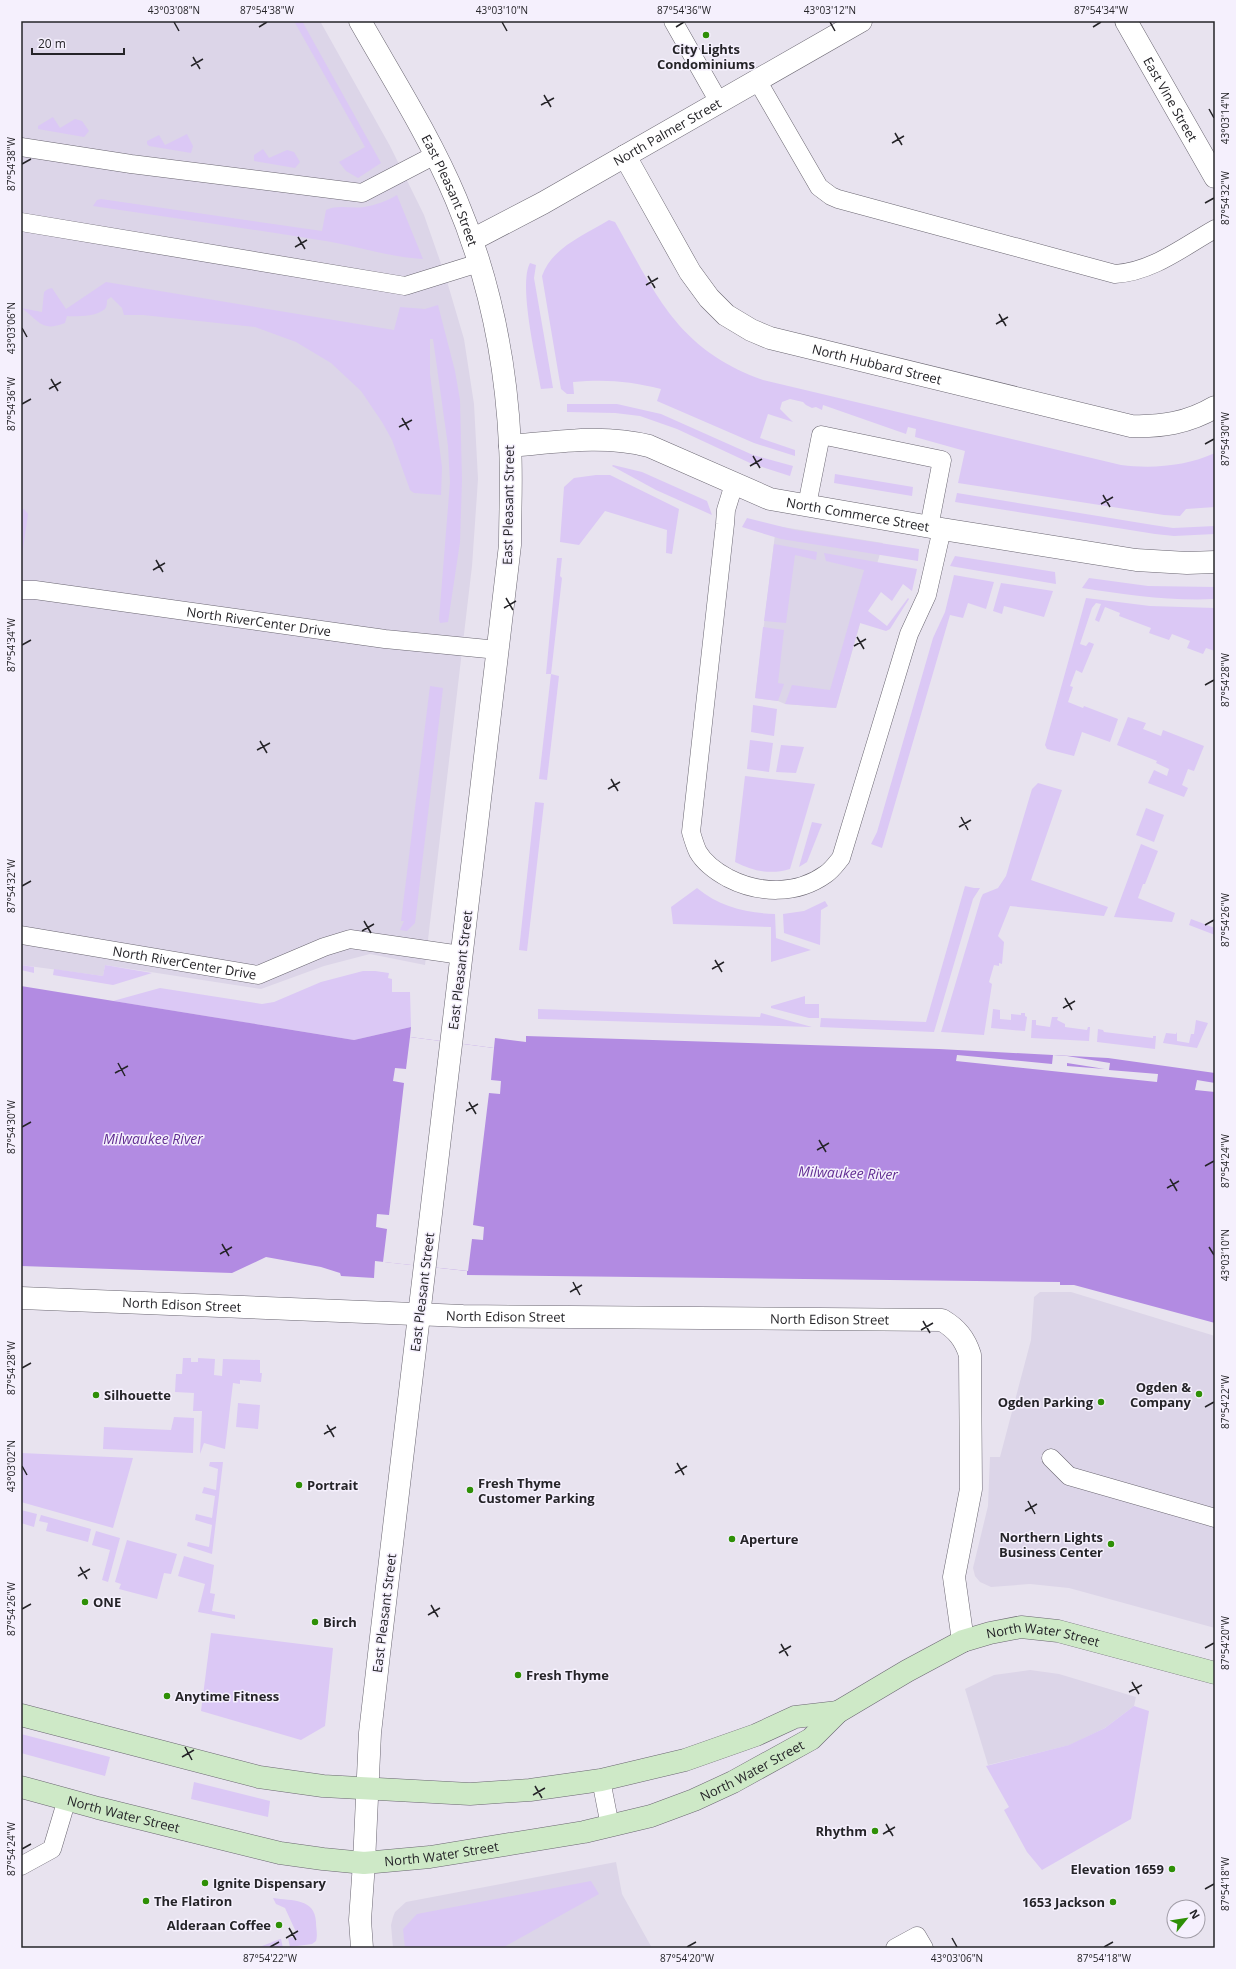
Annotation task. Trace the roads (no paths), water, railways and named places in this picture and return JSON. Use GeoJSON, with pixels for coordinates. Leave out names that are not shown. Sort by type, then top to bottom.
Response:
{"type":"FeatureCollection","features":[{"type":"Feature","properties":{"kind":"main road","name":"North Water Street"},"geometry":{"type":"LineString","coordinates":[[21,1787],[98,1808],[280,1852],[323,1860],[364,1863],[452,1854],[610,1826],[651,1816],[694,1800],[732,1782],[811,1739],[838,1712],[907,1671],[963,1641],[1010,1629],[1043,1628],[1083,1637],[1215,1673]]}},
{"type":"Feature","properties":{"kind":"main road","name":"North Water Street"},"geometry":{"type":"LineString","coordinates":[[21,1715],[259,1777],[298,1784],[470,1794],[530,1790],[601,1780],[684,1760],[756,1735],[796,1717],[838,1712]]}},
{"type":"Feature","properties":{"kind":"street","name":"East Pleasant Street"},"geometry":{"type":"LineString","coordinates":[[360,21],[435,155],[456,198],[472,240],[497,334],[505,382],[510,446],[510,545],[379,1654],[367,1789],[360,1920],[362,1948]]}},
{"type":"Feature","properties":{"kind":"street","name":"North Palmer Street"},"geometry":{"type":"LineString","coordinates":[[472,240],[543,203],[861,21]]}},
{"type":"Feature","properties":{"kind":"street","name":"East Vine Street"},"geometry":{"type":"LineString","coordinates":[[1126,21],[1215,177]]}},
{"type":"Feature","properties":{"kind":"street","name":"North Hubbard Street"},"geometry":{"type":"LineString","coordinates":[[625,156],[690,272],[709,298],[726,315],[751,330],[770,338],[1131,426],[1175,424],[1215,408]]}},
{"type":"Feature","properties":{"kind":"street","name":"North Commerce Street"},"geometry":{"type":"LineString","coordinates":[[510,446],[596,439],[635,442],[649,446],[770,499],[935,528],[1136,560],[1187,563],[1215,562]]}},
{"type":"Feature","properties":{"kind":"street","name":"North Edison Street"},"geometry":{"type":"LineString","coordinates":[[21,1298],[470,1316],[942,1320],[952,1326],[960,1335],[967,1344],[970,1355],[971,1489],[954,1577],[963,1641]]}},
{"type":"Feature","properties":{"kind":"lane"},"geometry":{"type":"LineString","coordinates":[[673,21],[719,102]]}},
{"type":"Feature","properties":{"kind":"lane"},"geometry":{"type":"LineString","coordinates":[[757,80],[818,187],[838,199],[1115,274],[1132,273],[1149,267],[1215,229]]}},
{"type":"Feature","properties":{"kind":"lane"},"geometry":{"type":"LineString","coordinates":[[22,145],[131,164],[362,193],[435,155]]}},
{"type":"Feature","properties":{"kind":"lane"},"geometry":{"type":"LineString","coordinates":[[21,222],[405,286],[479,263]]}},
{"type":"Feature","properties":{"kind":"lane"},"geometry":{"type":"LineString","coordinates":[[734,484],[726,510],[691,832],[699,853],[715,872],[739,884],[763,890],[786,890],[806,885],[827,874],[841,858],[909,634],[927,595],[942,460],[821,435],[807,505]]}},
{"type":"Feature","properties":{"kind":"lane","name":"North RiverCenter Drive"},"geometry":{"type":"LineString","coordinates":[[21,590],[35,590],[385,639],[498,650]]}},
{"type":"Feature","properties":{"kind":"lane","name":"North RiverCenter Drive"},"geometry":{"type":"LineString","coordinates":[[21,935],[258,975],[324,947],[350,939],[461,955]]}},
{"type":"Feature","properties":{"kind":"lane"},"geometry":{"type":"LineString","coordinates":[[1051,1458],[1069,1476],[1215,1518]]}},
{"type":"Feature","properties":{"kind":"lane"},"geometry":{"type":"LineString","coordinates":[[601,1780],[610,1826]]}},
{"type":"Feature","properties":{"kind":"lane"},"geometry":{"type":"LineString","coordinates":[[21,1866],[52,1849],[68,1799]]}},
{"type":"Feature","properties":{"kind":"lane"},"geometry":{"type":"LineString","coordinates":[[895,1948],[917,1936],[924,1948]]}},
{"type":"Feature","properties":{"kind":"water","name":"Milwaukee River"},"geometry":{"type":"Polygon","coordinates":[[[21,986],[354,1040],[411,1027],[410,1037],[494,1048],[495,1038],[526,1042],[526,1036],[939,1049],[1108,1058],[1215,1073],[1215,1323],[1074,1285],[1060,1285],[1060,1282],[467,1275],[467,1271],[375,1261],[374,1278],[341,1276],[340,1273],[321,1267],[266,1257],[232,1273],[21,1266],[21,986]]]}},
{"type":"Feature","properties":{"kind":"place","name":"City Lights Condominiums"},"geometry":{"type":"Point","coordinates":[706,35]}},
{"type":"Feature","properties":{"kind":"place","name":"Ogden & Company"},"geometry":{"type":"Point","coordinates":[1199,1394]}},
{"type":"Feature","properties":{"kind":"place","name":"Silhouette"},"geometry":{"type":"Point","coordinates":[96,1395]}},
{"type":"Feature","properties":{"kind":"place","name":"Ogden Parking"},"geometry":{"type":"Point","coordinates":[1101,1402]}},
{"type":"Feature","properties":{"kind":"place","name":"Portrait"},"geometry":{"type":"Point","coordinates":[299,1485]}},
{"type":"Feature","properties":{"kind":"place","name":"Fresh Thyme Customer Parking"},"geometry":{"type":"Point","coordinates":[470,1490]}},
{"type":"Feature","properties":{"kind":"place","name":"Aperture"},"geometry":{"type":"Point","coordinates":[732,1539]}},
{"type":"Feature","properties":{"kind":"place","name":"Northern Lights Business Center"},"geometry":{"type":"Point","coordinates":[1111,1544]}},
{"type":"Feature","properties":{"kind":"place","name":"ONE"},"geometry":{"type":"Point","coordinates":[85,1602]}},
{"type":"Feature","properties":{"kind":"place","name":"Birch"},"geometry":{"type":"Point","coordinates":[315,1622]}},
{"type":"Feature","properties":{"kind":"place","name":"Fresh Thyme"},"geometry":{"type":"Point","coordinates":[518,1675]}},
{"type":"Feature","properties":{"kind":"place","name":"Anytime Fitness"},"geometry":{"type":"Point","coordinates":[167,1696]}},
{"type":"Feature","properties":{"kind":"place","name":"Rhythm"},"geometry":{"type":"Point","coordinates":[875,1831]}},
{"type":"Feature","properties":{"kind":"place","name":"Elevation 1659"},"geometry":{"type":"Point","coordinates":[1172,1869]}},
{"type":"Feature","properties":{"kind":"place","name":"Ignite Dispensary"},"geometry":{"type":"Point","coordinates":[205,1883]}},
{"type":"Feature","properties":{"kind":"place","name":"The Flatiron"},"geometry":{"type":"Point","coordinates":[146,1901]}},
{"type":"Feature","properties":{"kind":"place","name":"1653 Jackson"},"geometry":{"type":"Point","coordinates":[1113,1902]}},
{"type":"Feature","properties":{"kind":"place","name":"Alderaan Coffee"},"geometry":{"type":"Point","coordinates":[279,1925]}}]}
